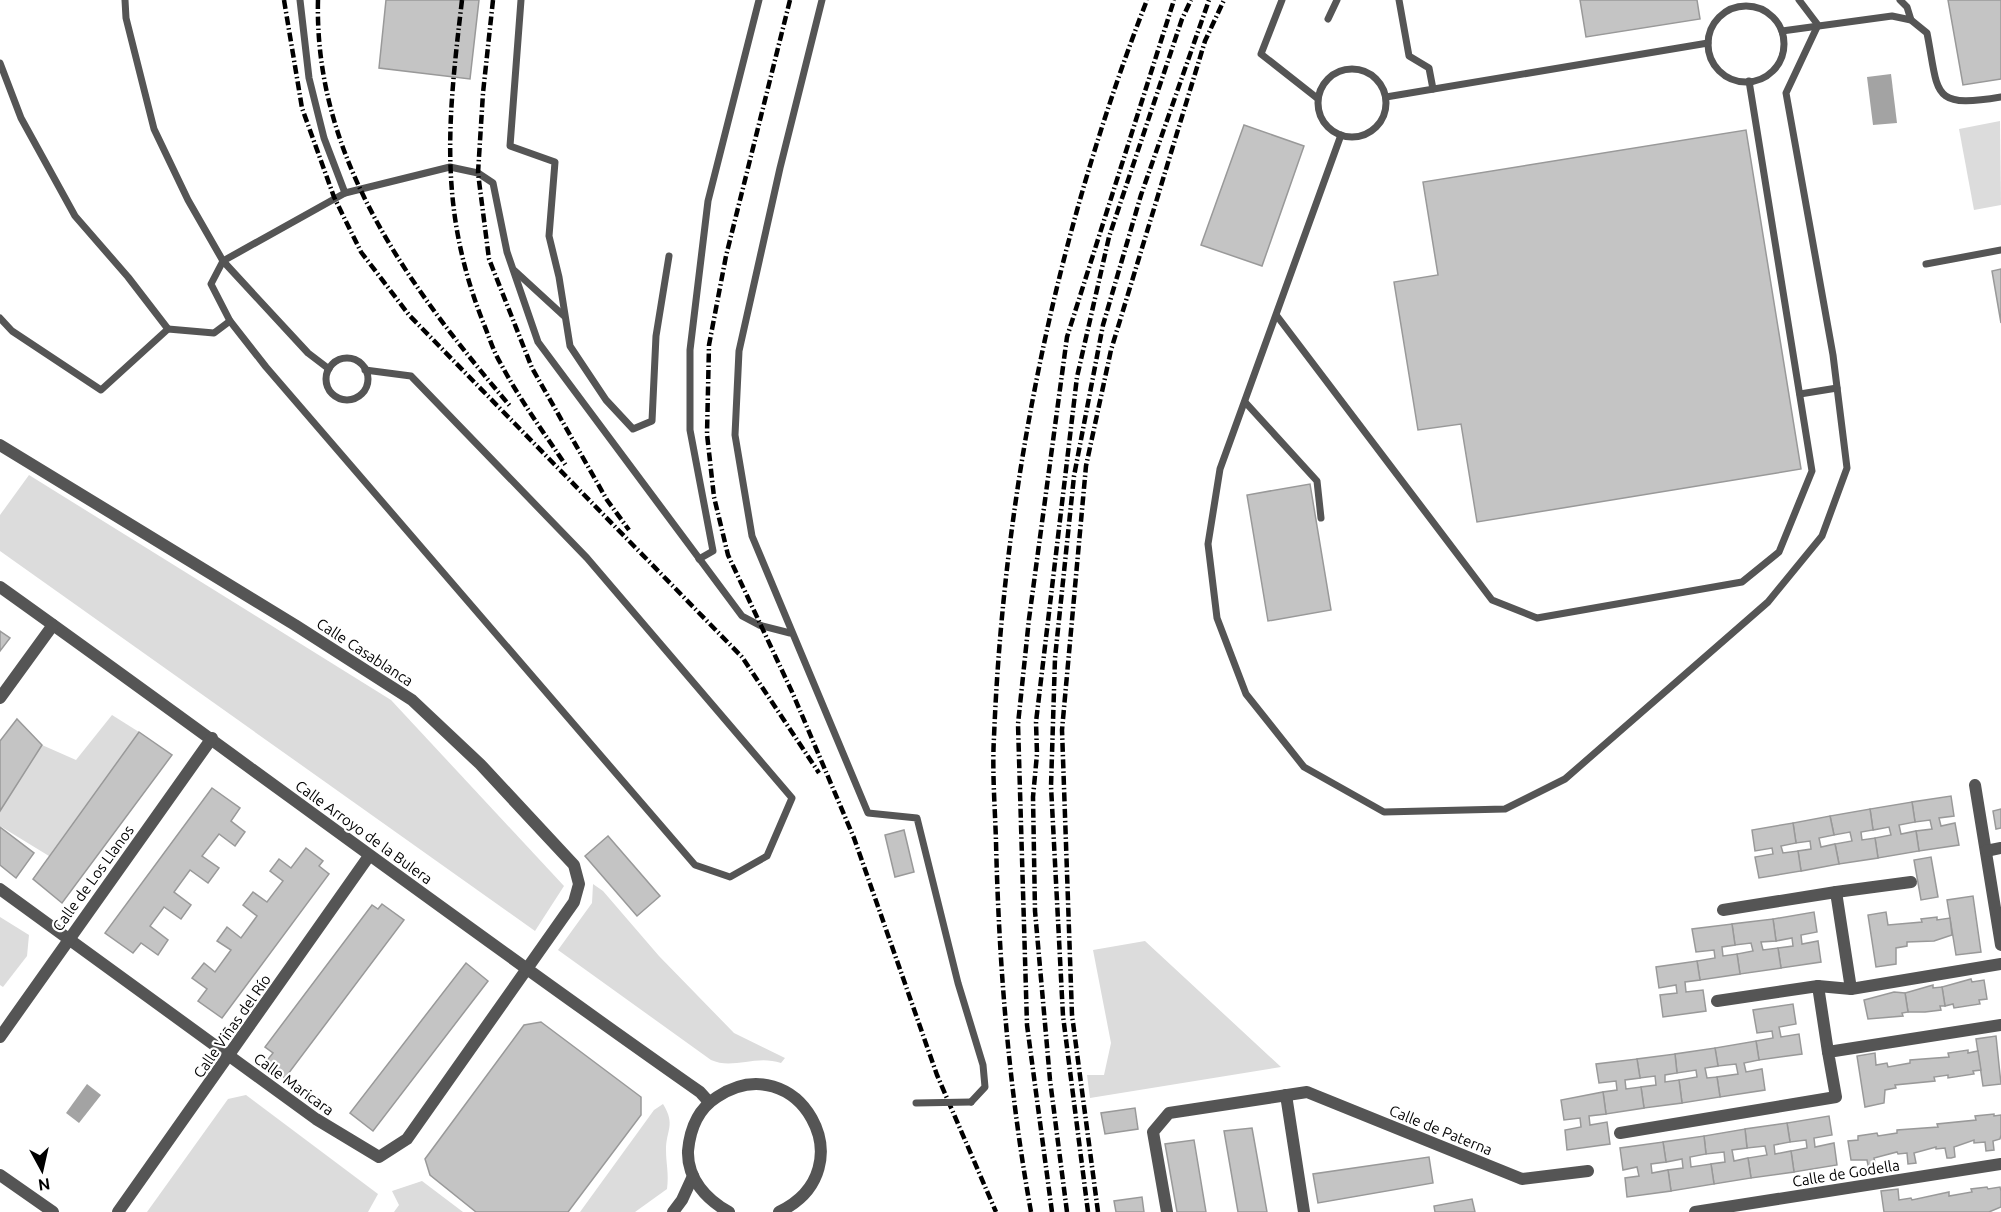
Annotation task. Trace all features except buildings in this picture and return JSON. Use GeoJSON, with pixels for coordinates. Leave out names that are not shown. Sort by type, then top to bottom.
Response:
{"type":"FeatureCollection","features":[{"type":"Feature","properties":{"kind":"street","name":"Calle Casablanca"},"geometry":{"type":"LineString","coordinates":[[0,445],[295,625],[412,700],[451,735],[574,865],[579,884],[574,902],[527,971]]}},
{"type":"Feature","properties":{"kind":"street","name":"Calle Arroyo de la Bulera"},"geometry":{"type":"LineString","coordinates":[[0,587],[213,738],[369,856],[527,971],[700,1092],[709,1102]]}},
{"type":"Feature","properties":{"kind":"street"},"geometry":{"type":"LineString","coordinates":[[0,698],[53,625]]}},
{"type":"Feature","properties":{"kind":"street","name":"Calle de Los Llanos"},"geometry":{"type":"LineString","coordinates":[[0,1036],[213,738]]}},
{"type":"Feature","properties":{"kind":"street"},"geometry":{"type":"LineString","coordinates":[[1975,784],[1998,911],[2001,945]]}},
{"type":"Feature","properties":{"kind":"street"},"geometry":{"type":"LineString","coordinates":[[1986,850],[2001,848]]}},
{"type":"Feature","properties":{"kind":"street","name":"Calle Viñas del Río"},"geometry":{"type":"LineString","coordinates":[[118,1212],[369,856]]}},
{"type":"Feature","properties":{"kind":"street"},"geometry":{"type":"LineString","coordinates":[[1723,910],[1911,882]]}},
{"type":"Feature","properties":{"kind":"street","name":"Calle Maricara"},"geometry":{"type":"LineString","coordinates":[[0,890],[316,1119],[380,1157],[407,1139],[527,971]]}},
{"type":"Feature","properties":{"kind":"street"},"geometry":{"type":"LineString","coordinates":[[1836,892],[1851,989]]}},
{"type":"Feature","properties":{"kind":"street"},"geometry":{"type":"LineString","coordinates":[[1717,1001],[1818,986],[1851,989],[2001,964]]}},
{"type":"Feature","properties":{"kind":"street"},"geometry":{"type":"LineString","coordinates":[[1620,1133],[1836,1097],[1818,986]]}},
{"type":"Feature","properties":{"kind":"street"},"geometry":{"type":"LineString","coordinates":[[1828,1052],[2001,1025]]}},
{"type":"Feature","properties":{"kind":"street"},"geometry":{"type":"LineString","coordinates":[[729,1212],[716,1205],[702,1192],[693,1176],[688,1157],[689,1136],[697,1118],[709,1102],[728,1090],[750,1084],[772,1086],[792,1096],[809,1111],[819,1131],[822,1153],[817,1174],[807,1192],[792,1206],[779,1212]]}},
{"type":"Feature","properties":{"kind":"street","name":"Calle de Paterna"},"geometry":{"type":"LineString","coordinates":[[1167,1212],[1153,1132],[1169,1113],[1307,1092],[1522,1179],[1588,1171]]}},
{"type":"Feature","properties":{"kind":"street"},"geometry":{"type":"LineString","coordinates":[[1286,1095],[1304,1212]]}},
{"type":"Feature","properties":{"kind":"street","name":"Calle de Godella"},"geometry":{"type":"LineString","coordinates":[[1695,1212],[2001,1164]]}},
{"type":"Feature","properties":{"kind":"street"},"geometry":{"type":"LineString","coordinates":[[0,1175],[52,1212]]}},
{"type":"Feature","properties":{"kind":"street"},"geometry":{"type":"LineString","coordinates":[[673,1212],[693,1176]]}},
{"type":"Feature","properties":{"kind":"lane"},"geometry":{"type":"LineString","coordinates":[[125,0],[126,18],[154,129],[188,200],[223,261],[308,353],[329,369]]}},
{"type":"Feature","properties":{"kind":"lane"},"geometry":{"type":"LineString","coordinates":[[300,0],[309,78],[324,138],[345,193]]}},
{"type":"Feature","properties":{"kind":"lane"},"geometry":{"type":"LineString","coordinates":[[521,0],[510,146],[555,162],[549,236],[570,346],[606,400],[633,429],[652,421],[656,336],[669,256]]}},
{"type":"Feature","properties":{"kind":"lane"},"geometry":{"type":"LineString","coordinates":[[699,559],[712,550],[690,429],[690,350],[708,201],[759,0]]}},
{"type":"Feature","properties":{"kind":"lane"},"geometry":{"type":"LineString","coordinates":[[822,0],[780,168],[739,351],[735,435],[752,536],[790,633],[868,813],[917,818],[958,983],[983,1065],[985,1087],[971,1102],[916,1103]]}},
{"type":"Feature","properties":{"kind":"lane"},"geometry":{"type":"LineString","coordinates":[[1282,0],[1261,54],[1317,98]]}},
{"type":"Feature","properties":{"kind":"lane"},"geometry":{"type":"LineString","coordinates":[[1328,19],[1336,0]]}},
{"type":"Feature","properties":{"kind":"lane"},"geometry":{"type":"LineString","coordinates":[[1399,0],[1409,56],[1429,68],[1432,89]]}},
{"type":"Feature","properties":{"kind":"lane"},"geometry":{"type":"LineString","coordinates":[[1799,0],[1818,26]]}},
{"type":"Feature","properties":{"kind":"lane"},"geometry":{"type":"LineString","coordinates":[[1900,0],[1907,7],[1911,20]]}},
{"type":"Feature","properties":{"kind":"lane"},"geometry":{"type":"LineString","coordinates":[[1743,3],[1766,11],[1776,20],[1782,31],[1784,47],[1781,60],[1762,78],[1749,81],[1735,80],[1714,65],[1708,43],[1711,27],[1719,16],[1730,9],[1743,3]]}},
{"type":"Feature","properties":{"kind":"lane"},"geometry":{"type":"LineString","coordinates":[[1782,31],[1892,16],[1911,20],[1927,33],[1937,86],[1948,99],[1966,103],[2001,97]]}},
{"type":"Feature","properties":{"kind":"lane"},"geometry":{"type":"LineString","coordinates":[[1341,135],[1220,469],[1208,544],[1217,618],[1246,694],[1304,767],[1384,812],[1505,809],[1565,779],[1767,602],[1822,536],[1847,468],[1837,388],[1786,93],[1818,26]]}},
{"type":"Feature","properties":{"kind":"lane"},"geometry":{"type":"LineString","coordinates":[[1386,97],[1708,43]]}},
{"type":"Feature","properties":{"kind":"lane"},"geometry":{"type":"LineString","coordinates":[[0,63],[21,118],[75,216],[128,277],[168,329]]}},
{"type":"Feature","properties":{"kind":"lane"},"geometry":{"type":"LineString","coordinates":[[1352,69],[1364,71],[1374,77],[1382,86],[1386,97],[1382,120],[1374,129],[1363,135],[1341,135],[1330,130],[1322,121],[1317,98],[1320,86],[1330,76],[1340,70],[1352,69]]}},
{"type":"Feature","properties":{"kind":"lane"},"geometry":{"type":"LineString","coordinates":[[1277,316],[1492,600],[1537,618],[1742,582],[1779,552],[1812,471],[1749,81]]}},
{"type":"Feature","properties":{"kind":"lane"},"geometry":{"type":"LineString","coordinates":[[365,370],[411,376],[587,558],[792,798],[767,856],[730,877],[695,866],[266,367],[230,321],[211,284],[223,261],[345,193],[450,167],[478,172],[493,183],[513,270],[538,342],[742,616],[759,626],[790,633]]}},
{"type":"Feature","properties":{"kind":"lane"},"geometry":{"type":"LineString","coordinates":[[1926,264],[2001,250]]}},
{"type":"Feature","properties":{"kind":"lane"},"geometry":{"type":"LineString","coordinates":[[513,270],[564,316]]}},
{"type":"Feature","properties":{"kind":"lane"},"geometry":{"type":"LineString","coordinates":[[0,318],[12,331],[101,390],[168,329],[214,333],[230,321]]}},
{"type":"Feature","properties":{"kind":"lane"},"geometry":{"type":"LineString","coordinates":[[348,357],[364,365],[365,370],[369,381],[361,396],[345,401],[330,394],[324,377],[332,362],[348,357]]}},
{"type":"Feature","properties":{"kind":"lane"},"geometry":{"type":"LineString","coordinates":[[1800,394],[1837,388]]}},
{"type":"Feature","properties":{"kind":"lane"},"geometry":{"type":"LineString","coordinates":[[1245,402],[1317,481],[1321,518]]}},
{"type":"Feature","properties":{"kind":"shaded area"},"geometry":{"type":"Polygon","coordinates":[[[1891,74],[1897,123],[1873,125],[1867,77],[1891,74]]]}},
{"type":"Feature","properties":{"kind":"shaded area"},"geometry":{"type":"Polygon","coordinates":[[[2000,121],[2001,205],[1974,210],[1959,129],[2000,121]]]}},
{"type":"Feature","properties":{"kind":"shaded area"},"geometry":{"type":"Polygon","coordinates":[[[29,475],[391,700],[564,886],[535,931],[0,551],[0,515],[29,475]]]}},
{"type":"Feature","properties":{"kind":"shaded area"},"geometry":{"type":"Polygon","coordinates":[[[112,715],[139,732],[49,856],[0,826],[0,811],[42,745],[76,760],[112,715]]]}},
{"type":"Feature","properties":{"kind":"shaded area"},"geometry":{"type":"Polygon","coordinates":[[[593,884],[603,891],[659,956],[734,1033],[785,1058],[781,1063],[763,1060],[719,1063],[711,1060],[558,950],[592,903],[593,884]]]}},
{"type":"Feature","properties":{"kind":"shaded area"},"geometry":{"type":"Polygon","coordinates":[[[0,917],[29,935],[27,956],[3,987],[0,985],[0,917]]]}},
{"type":"Feature","properties":{"kind":"shaded area"},"geometry":{"type":"Polygon","coordinates":[[[1145,941],[1281,1067],[1090,1098],[1087,1075],[1104,1075],[1111,1043],[1093,950],[1145,941]]]}},
{"type":"Feature","properties":{"kind":"shaded area"},"geometry":{"type":"Polygon","coordinates":[[[87,1084],[101,1095],[79,1123],[66,1113],[87,1084]]]}},
{"type":"Feature","properties":{"kind":"shaded area"},"geometry":{"type":"Polygon","coordinates":[[[246,1095],[378,1194],[368,1212],[147,1212],[228,1099],[246,1095]]]}},
{"type":"Feature","properties":{"kind":"shaded area"},"geometry":{"type":"Polygon","coordinates":[[[663,1104],[670,1123],[666,1143],[667,1189],[635,1212],[580,1212],[654,1110],[663,1104]]]}},
{"type":"Feature","properties":{"kind":"shaded area"},"geometry":{"type":"Polygon","coordinates":[[[422,1181],[463,1212],[394,1212],[399,1205],[392,1191],[422,1181]]]}},
{"type":"Feature","properties":{"kind":"railway"},"geometry":{"type":"LineString","coordinates":[[284,0],[302,108],[334,197],[361,252],[409,315],[742,657],[819,773]]}},
{"type":"Feature","properties":{"kind":"railway"},"geometry":{"type":"LineString","coordinates":[[318,0],[321,59],[332,114],[351,168],[375,219],[438,316],[510,406]]}},
{"type":"Feature","properties":{"kind":"railway"},"geometry":{"type":"LineString","coordinates":[[462,0],[453,84],[450,162],[459,240],[469,280],[496,354],[524,403],[567,467]]}},
{"type":"Feature","properties":{"kind":"railway"},"geometry":{"type":"LineString","coordinates":[[493,0],[483,93],[478,173],[489,259],[532,368],[607,500],[629,530]]}},
{"type":"Feature","properties":{"kind":"railway"},"geometry":{"type":"LineString","coordinates":[[790,0],[726,256],[709,345],[707,434],[714,497],[728,555],[793,694],[854,838],[937,1075],[996,1212]]}},
{"type":"Feature","properties":{"kind":"railway"},"geometry":{"type":"LineString","coordinates":[[1031,1212],[1006,1028],[997,889],[993,763],[1000,643],[1009,549],[1023,455],[1040,362],[1061,270],[1086,179],[1147,0]]}},
{"type":"Feature","properties":{"kind":"railway"},"geometry":{"type":"LineString","coordinates":[[1052,1212],[1027,1025],[1018,724],[1029,619],[1067,337],[1174,0]]}},
{"type":"Feature","properties":{"kind":"railway"},"geometry":{"type":"LineString","coordinates":[[1067,1212],[1050,1080],[1035,911],[1033,797],[1037,754],[1036,722],[1077,377],[1109,237],[1182,19],[1191,0]]}},
{"type":"Feature","properties":{"kind":"railway"},"geometry":{"type":"LineString","coordinates":[[1088,1212],[1063,1016],[1051,786],[1055,658],[1074,476],[1103,325],[1141,195],[1209,0]]}},
{"type":"Feature","properties":{"kind":"railway"},"geometry":{"type":"LineString","coordinates":[[1098,1212],[1072,1015],[1062,730],[1086,466],[1111,350],[1205,41],[1224,0]]}}]}
